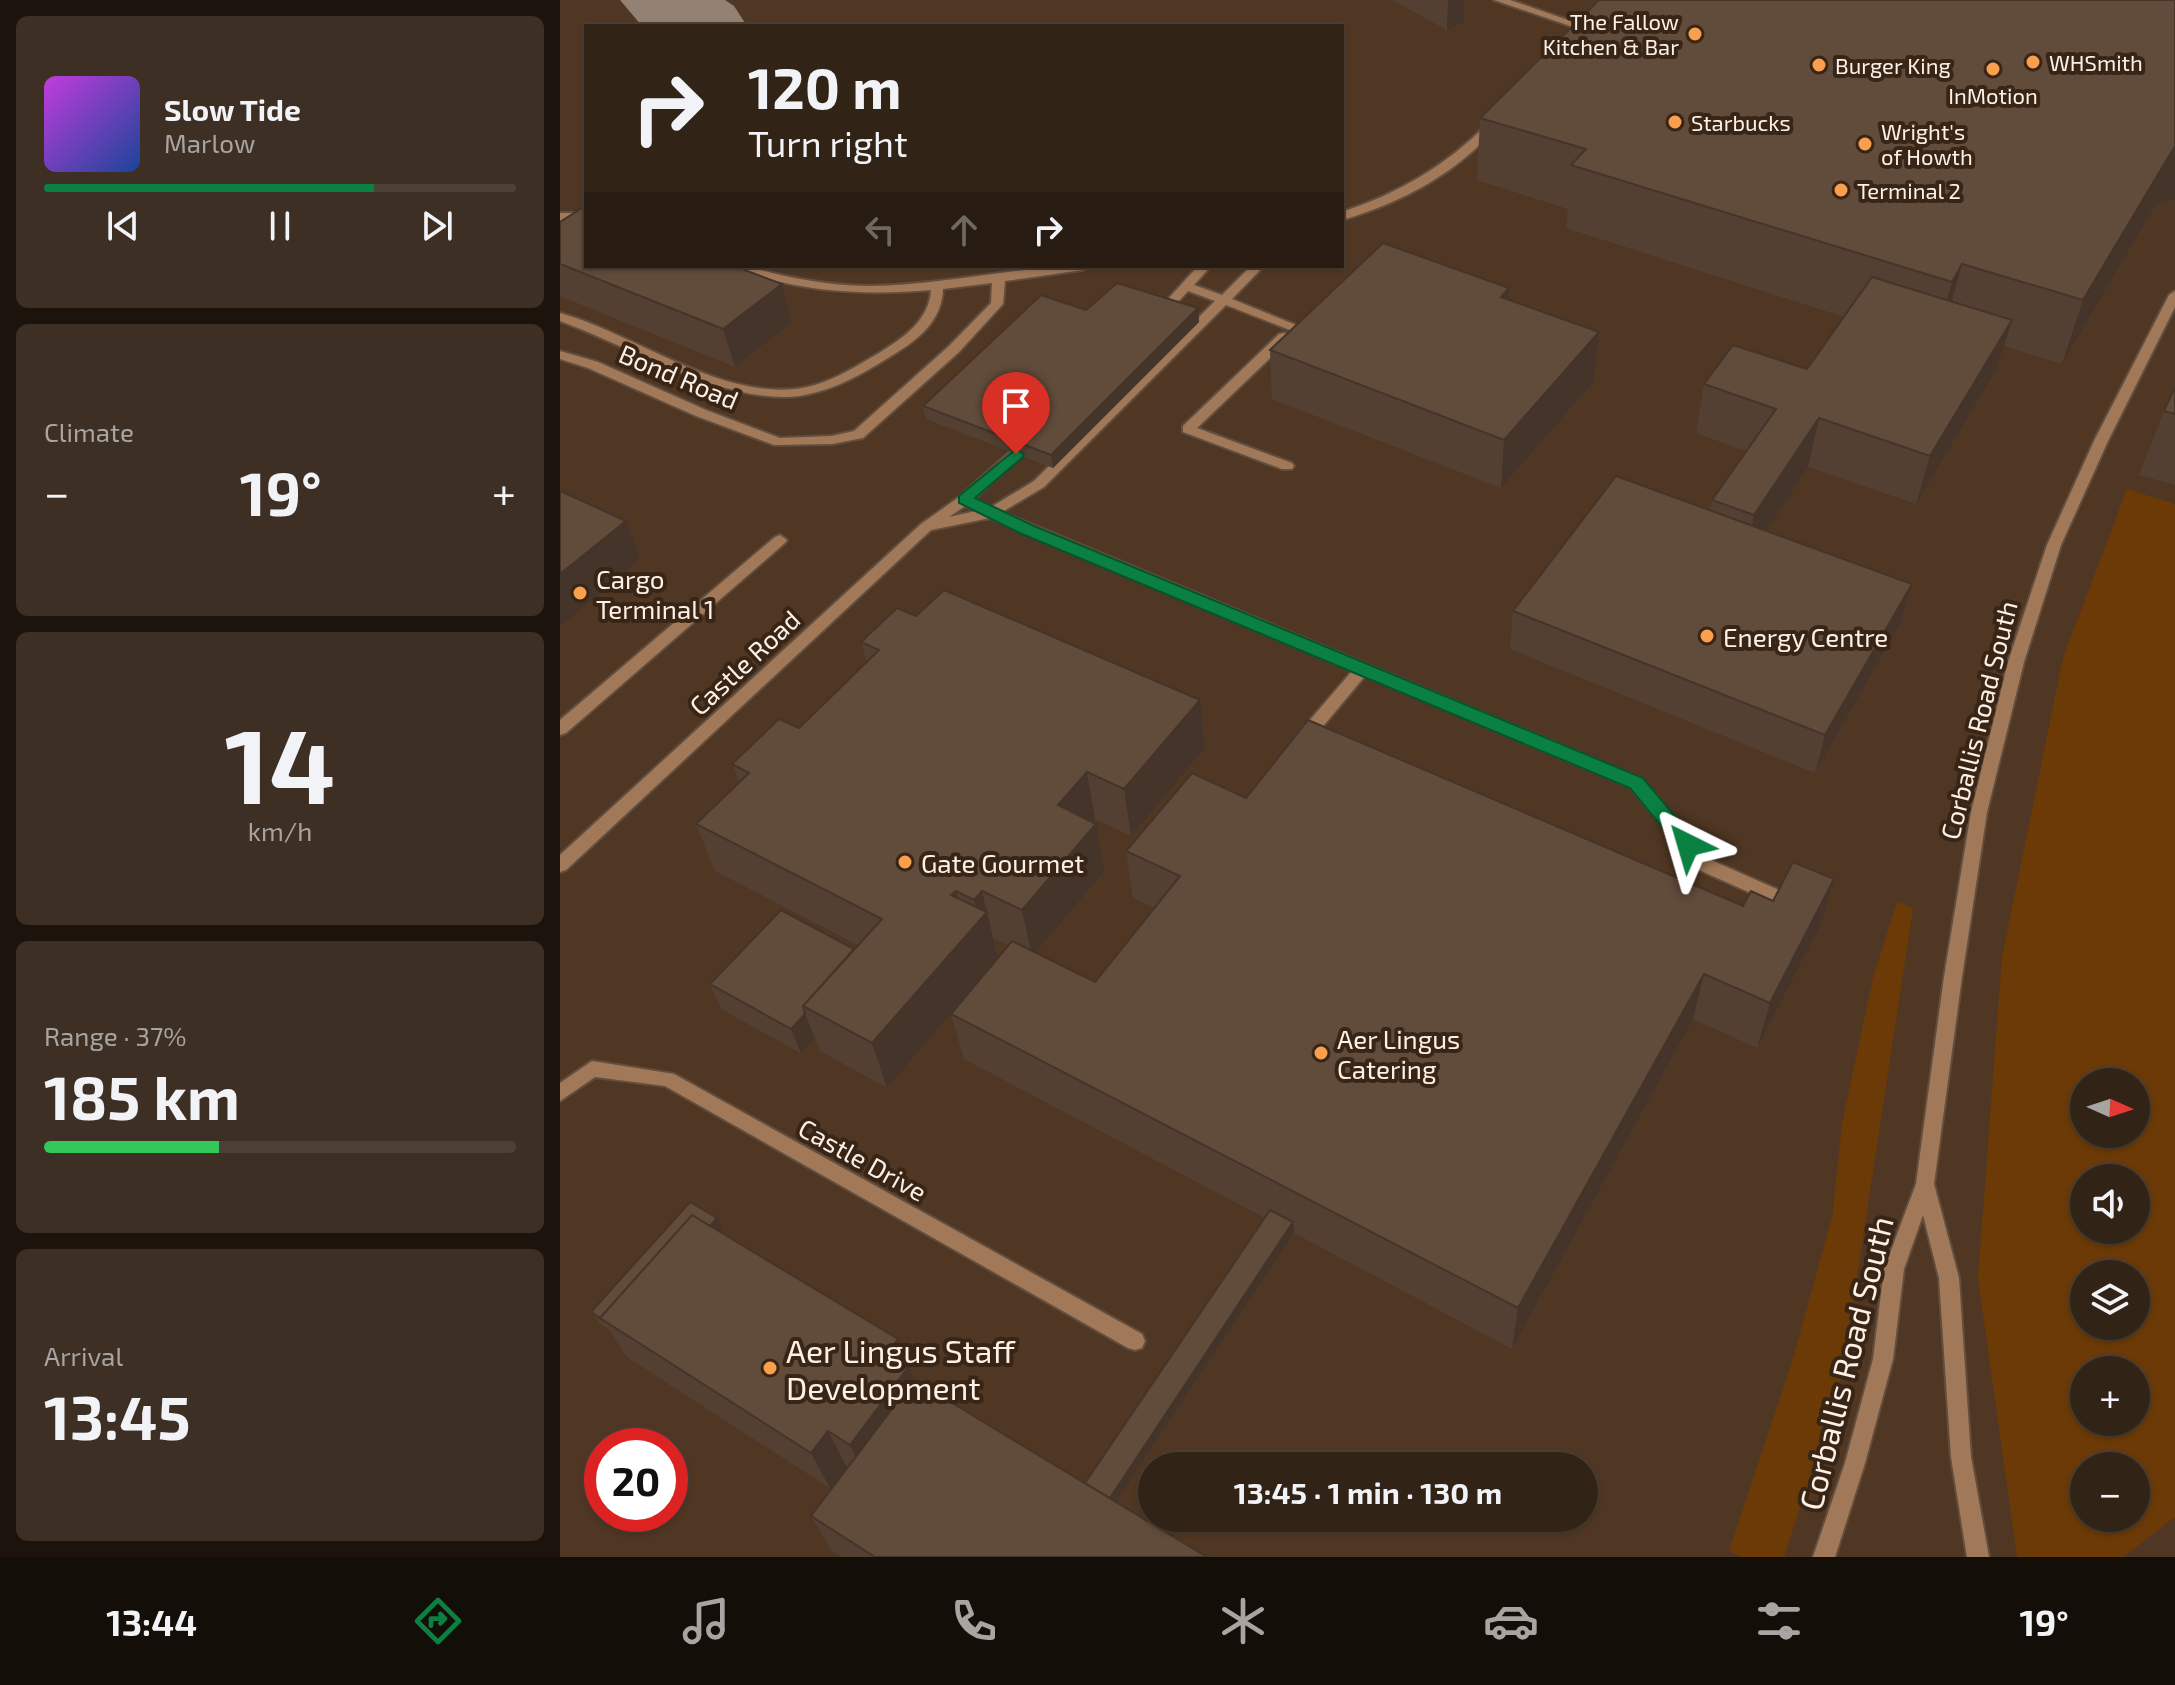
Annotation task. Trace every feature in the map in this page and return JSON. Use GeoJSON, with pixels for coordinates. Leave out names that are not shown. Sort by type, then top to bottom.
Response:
{"type":"FeatureCollection","features":[{"type":"Feature","properties":{"kind":"street"},"geometry":{"type":"LineString","coordinates":[[1499,0],[1587,22],[1573,37]]}},
{"type":"Feature","properties":{"kind":"street"},"geometry":{"type":"LineString","coordinates":[[1344,215],[1391,200],[1441,173],[1474,145],[1504,113]]}},
{"type":"Feature","properties":{"kind":"street"},"geometry":{"type":"LineString","coordinates":[[560,217],[584,217]]}},
{"type":"Feature","properties":{"kind":"street"},"geometry":{"type":"LineString","coordinates":[[745,268],[794,283],[838,290],[899,290],[1069,268]]}},
{"type":"Feature","properties":{"kind":"street"},"geometry":{"type":"LineString","coordinates":[[1164,310],[1203,268]]}},
{"type":"Feature","properties":{"kind":"street"},"geometry":{"type":"LineString","coordinates":[[926,527],[991,513],[1039,484],[1256,268]]}},
{"type":"Feature","properties":{"kind":"street","name":"Bond Road"},"geometry":{"type":"LineString","coordinates":[[560,355],[593,365],[701,413],[779,442],[832,440],[858,435],[954,349],[997,304],[999,278]]}},
{"type":"Feature","properties":{"kind":"street"},"geometry":{"type":"LineString","coordinates":[[560,317],[613,336],[720,385],[754,394],[784,396],[824,389],[864,371],[931,318],[938,305],[937,286]]}},
{"type":"Feature","properties":{"kind":"street"},"geometry":{"type":"LineString","coordinates":[[1188,287],[1295,327]]}},
{"type":"Feature","properties":{"kind":"street","name":"Corballis Road South"},"geometry":{"type":"LineString","coordinates":[[1824,1557],[1883,1359],[1894,1269],[1925,1184],[1979,812],[2016,662],[2054,545],[2101,441],[2175,295]]}},
{"type":"Feature","properties":{"kind":"street"},"geometry":{"type":"LineString","coordinates":[[1287,466],[1188,429],[1306,317]]}},
{"type":"Feature","properties":{"kind":"street","name":"Castle Road"},"geometry":{"type":"LineString","coordinates":[[560,865],[926,527],[964,500],[1016,454]]}},
{"type":"Feature","properties":{"kind":"street"},"geometry":{"type":"LineString","coordinates":[[964,500],[1636,783],[1705,865],[1802,908]]}},
{"type":"Feature","properties":{"kind":"street"},"geometry":{"type":"LineString","coordinates":[[560,729],[780,540]]}},
{"type":"Feature","properties":{"kind":"street"},"geometry":{"type":"LineString","coordinates":[[1295,748],[1363,669]]}},
{"type":"Feature","properties":{"kind":"street","name":"Castle Drive"},"geometry":{"type":"LineString","coordinates":[[560,1093],[592,1069],[668,1079],[1135,1341]]}},
{"type":"Feature","properties":{"kind":"street","name":"Corballis Road South"},"geometry":{"type":"LineString","coordinates":[[1925,1184],[1949,1278],[1961,1457],[1978,1557]]}},
{"type":"Feature","properties":{"kind":"shaded area"},"geometry":{"type":"Polygon","coordinates":[[[560,0],[2175,0],[2175,1557],[560,1557],[560,0]]]}},
{"type":"Feature","properties":{"kind":"shaded area"},"geometry":{"type":"Polygon","coordinates":[[[2127,489],[2175,504],[2175,1517],[2123,1557],[2017,1557],[1978,1278],[2002,957],[2063,658],[2127,489]]]}},
{"type":"Feature","properties":{"kind":"shaded area"},"geometry":{"type":"Polygon","coordinates":[[[1897,902],[1913,908],[1842,1376],[1784,1557],[1742,1557],[1729,1551],[1791,1365],[1832,1218],[1842,1124],[1873,978],[1897,902]]]}},
{"type":"Feature","properties":{"kind":"building","name":"Terminal 2"},"geometry":{"type":"Polygon","coordinates":[[[1599,0],[2175,0],[2175,146],[2083,300],[1962,264],[1952,282],[1571,165],[1586,149],[1480,118],[1599,0]]]}},
{"type":"Feature","properties":{"kind":"building"},"geometry":{"type":"Polygon","coordinates":[[[584,208],[584,268],[739,268],[782,284],[723,329],[560,264],[560,222],[584,208]]]}},
{"type":"Feature","properties":{"kind":"building"},"geometry":{"type":"Polygon","coordinates":[[[1383,243],[1509,288],[1501,297],[1599,332],[1504,440],[1270,350],[1383,243]]]}},
{"type":"Feature","properties":{"kind":"building"},"geometry":{"type":"Polygon","coordinates":[[[1872,277],[2012,320],[1930,456],[1819,418],[1754,515],[1712,500],[1776,409],[1704,384],[1733,345],[1807,369],[1872,277]]]}},
{"type":"Feature","properties":{"kind":"building"},"geometry":{"type":"Polygon","coordinates":[[[1117,283],[1198,308],[1051,455],[923,406],[1041,295],[1086,310],[1117,283]]]}},
{"type":"Feature","properties":{"kind":"building"},"geometry":{"type":"Polygon","coordinates":[[[2175,387],[2175,414],[2164,411],[2175,387]]]}},
{"type":"Feature","properties":{"kind":"building","name":"Energy Centre"},"geometry":{"type":"Polygon","coordinates":[[[1616,476],[1912,584],[1825,735],[1513,611],[1616,476]]]}},
{"type":"Feature","properties":{"kind":"building"},"geometry":{"type":"Polygon","coordinates":[[[560,491],[626,521],[560,574],[560,491]]]}},
{"type":"Feature","properties":{"kind":"building","name":"Gate Gourmet"},"geometry":{"type":"Polygon","coordinates":[[[944,590],[1200,700],[1124,789],[1087,772],[1058,805],[1096,824],[1022,910],[982,891],[974,900],[956,891],[951,895],[987,912],[872,1043],[803,1006],[882,919],[696,824],[749,773],[732,764],[779,719],[799,728],[879,650],[861,642],[897,608],[916,616],[944,590]]]}},
{"type":"Feature","properties":{"kind":"building","name":"Aer Lingus Catering"},"geometry":{"type":"Polygon","coordinates":[[[1308,720],[1743,906],[1751,891],[1773,901],[1793,862],[1834,879],[1770,1003],[1704,974],[1518,1308],[951,1014],[1012,941],[1095,982],[1180,876],[1126,851],[1192,773],[1246,798],[1308,720]]]}},
{"type":"Feature","properties":{"kind":"building"},"geometry":{"type":"Polygon","coordinates":[[[781,910],[854,949],[803,1006],[805,1014],[791,1029],[710,984],[781,910]]]}},
{"type":"Feature","properties":{"kind":"building"},"geometry":{"type":"Polygon","coordinates":[[[690,1202],[717,1218],[710,1226],[692,1215],[600,1318],[591,1312],[690,1202]]]}},
{"type":"Feature","properties":{"kind":"building"},"geometry":{"type":"Polygon","coordinates":[[[1270,1210],[1293,1222],[1110,1498],[1085,1483],[1270,1210]]]}},
{"type":"Feature","properties":{"kind":"building","name":"Aer Lingus Staff Development"},"geometry":{"type":"Polygon","coordinates":[[[692,1215],[898,1339],[885,1356],[907,1369],[850,1445],[828,1431],[811,1453],[600,1318],[692,1215]]]}},
{"type":"Feature","properties":{"kind":"building"},"geometry":{"type":"Polygon","coordinates":[[[914,1380],[1138,1515],[1138,1532],[1166,1532],[1207,1557],[875,1557],[811,1516],[914,1380]]]}},
{"type":"Feature","properties":{"kind":"taxiway"},"geometry":{"type":"LineString","coordinates":[[666,0],[698,24]]}},
{"type":"Feature","properties":{"kind":"place","name":"The Fallow Kitchen & Bar"},"geometry":{"type":"Point","coordinates":[1695,34]}},
{"type":"Feature","properties":{"kind":"place","name":"WHSmith"},"geometry":{"type":"Point","coordinates":[2033,62]}},
{"type":"Feature","properties":{"kind":"place","name":"Burger King"},"geometry":{"type":"Point","coordinates":[1819,65]}},
{"type":"Feature","properties":{"kind":"place","name":"InMotion"},"geometry":{"type":"Point","coordinates":[1993,69]}},
{"type":"Feature","properties":{"kind":"place","name":"Starbucks"},"geometry":{"type":"Point","coordinates":[1675,122]}},
{"type":"Feature","properties":{"kind":"place","name":"Wright's of Howth"},"geometry":{"type":"Point","coordinates":[1865,144]}},
{"type":"Feature","properties":{"kind":"place","name":"Terminal 2"},"geometry":{"type":"Point","coordinates":[1841,190]}},
{"type":"Feature","properties":{"kind":"place","name":"Cargo Terminal 1"},"geometry":{"type":"Point","coordinates":[580,593]}},
{"type":"Feature","properties":{"kind":"place","name":"Energy Centre"},"geometry":{"type":"Point","coordinates":[1707,636]}},
{"type":"Feature","properties":{"kind":"place","name":"Gate Gourmet"},"geometry":{"type":"Point","coordinates":[905,862]}},
{"type":"Feature","properties":{"kind":"place","name":"Aer Lingus Catering"},"geometry":{"type":"Point","coordinates":[1321,1053]}},
{"type":"Feature","properties":{"kind":"place","name":"Aer Lingus Staff Development"},"geometry":{"type":"Point","coordinates":[770,1368]}},
{"type":"Feature","properties":{"kind":"route"},"geometry":{"type":"LineString","coordinates":[[1016,454],[964,500],[1028,530],[1636,783],[1688,845]]}}]}
